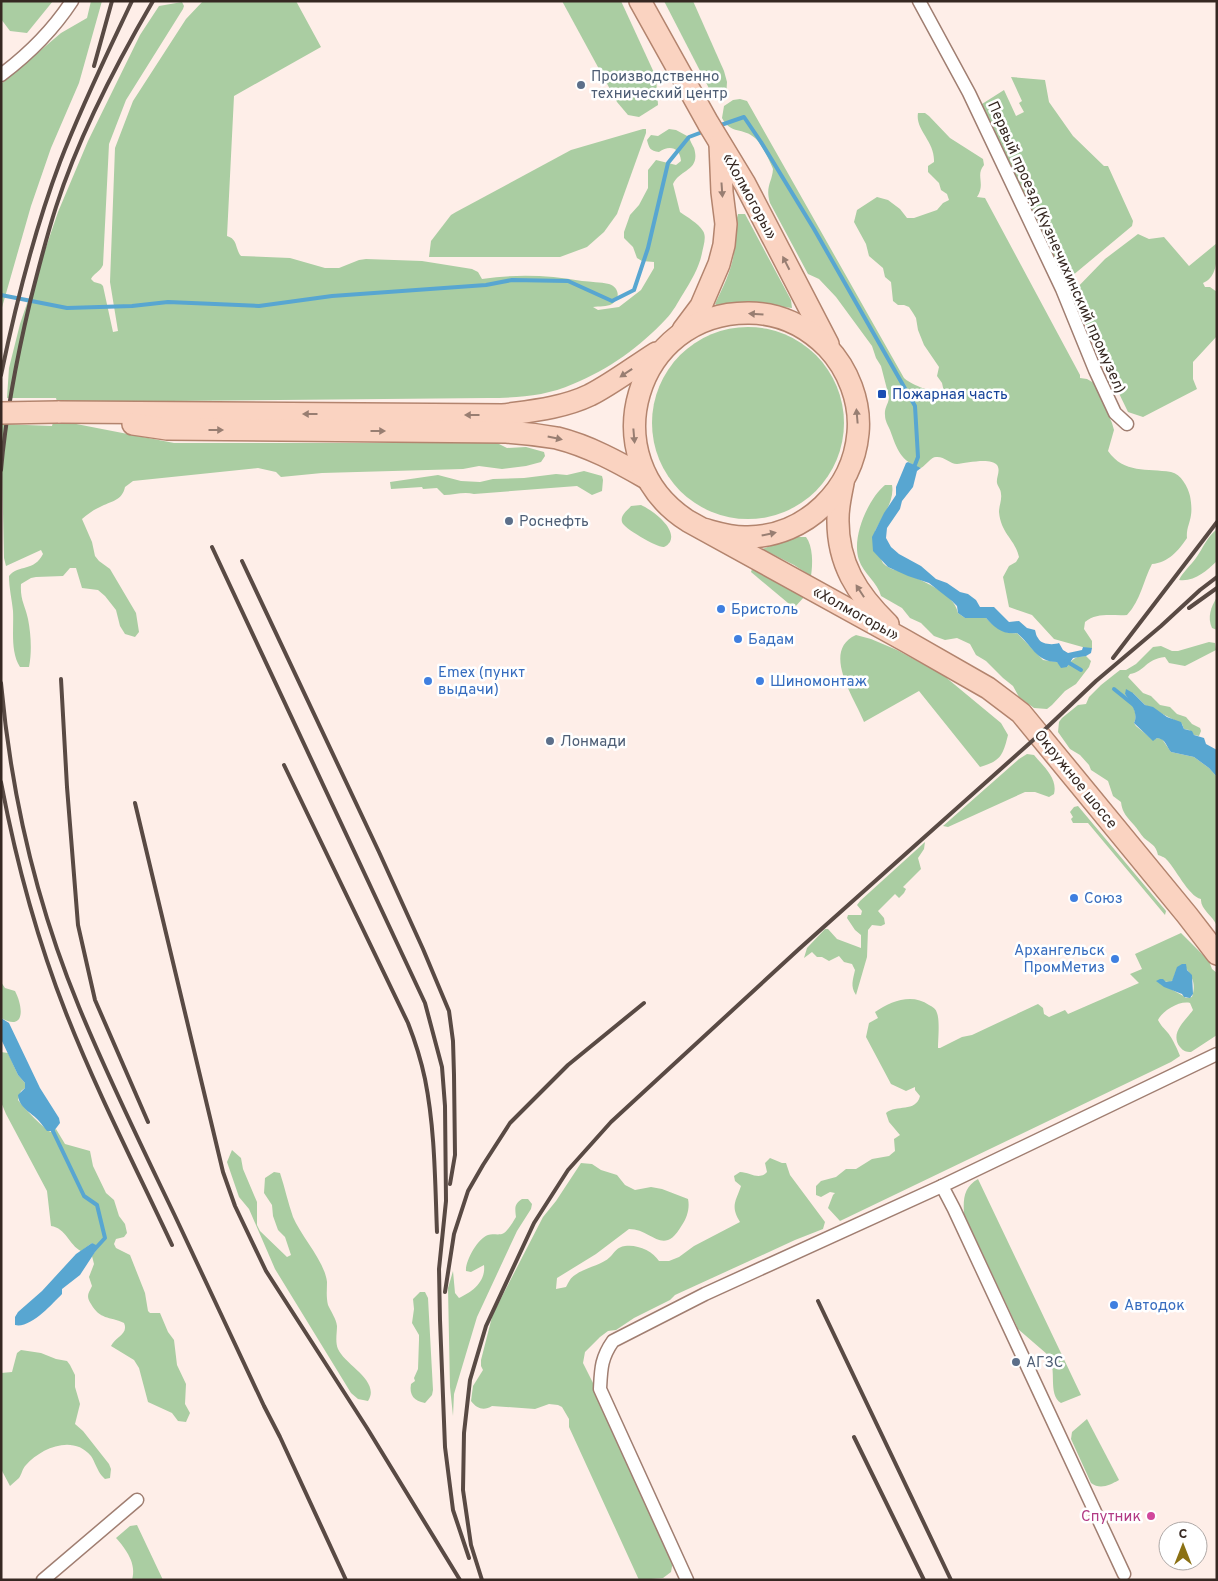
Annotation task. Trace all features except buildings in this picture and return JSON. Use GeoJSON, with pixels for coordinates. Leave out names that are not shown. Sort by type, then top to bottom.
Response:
{"type":"FeatureCollection","features":[{"type":"Feature","properties":{"kind":"main road"},"geometry":{"type":"LineString","coordinates":[[640,1],[714,132]]}},
{"type":"Feature","properties":{"kind":"main road","name":"«Холмогоры»"},"geometry":{"type":"LineString","coordinates":[[714,132],[726,224],[724,245],[719,264],[701,306],[651,364],[642,383],[634,417],[635,442],[640,463],[646,478],[655,492],[681,517],[904,640]]}},
{"type":"Feature","properties":{"kind":"main road","name":"«Холмогоры»"},"geometry":{"type":"LineString","coordinates":[[704,529],[731,536],[764,536],[782,531],[806,520],[822,508],[835,494],[843,481],[855,452],[858,432],[858,416],[851,386],[840,363],[833,353],[746,184],[714,132]]}},
{"type":"Feature","properties":{"kind":"main road","name":"«Холмогоры»"},"geometry":{"type":"LineString","coordinates":[[673,340],[698,323],[717,316],[737,313],[761,314],[780,318],[802,328],[833,353]]}},
{"type":"Feature","properties":{"kind":"main road"},"geometry":{"type":"LineString","coordinates":[[1,413],[502,415],[535,411],[588,396],[673,340]]}},
{"type":"Feature","properties":{"kind":"main road"},"geometry":{"type":"LineString","coordinates":[[58,412],[167,429],[506,432],[532,434],[558,439],[585,448],[615,461],[646,478]]}},
{"type":"Feature","properties":{"kind":"main road","name":"«Холмогоры»"},"geometry":{"type":"LineString","coordinates":[[843,481],[838,517],[840,544],[848,572],[871,607],[904,640]]}},
{"type":"Feature","properties":{"kind":"main road","name":"Окружное шоссе"},"geometry":{"type":"LineString","coordinates":[[904,640],[988,688],[1021,713],[1217,954]]}},
{"type":"Feature","properties":{"kind":"street"},"geometry":{"type":"LineString","coordinates":[[1,75],[27,55],[52,28],[72,1]]}},
{"type":"Feature","properties":{"kind":"street","name":"Первый проезд (Кузнечихинский промузел)"},"geometry":{"type":"LineString","coordinates":[[919,1],[973,102],[1062,289],[1114,413],[1127,424]]}},
{"type":"Feature","properties":{"kind":"street"},"geometry":{"type":"LineString","coordinates":[[687,1580],[600,1389],[604,1353],[613,1341],[705,1294],[942,1186],[1217,1054]]}},
{"type":"Feature","properties":{"kind":"street"},"geometry":{"type":"LineString","coordinates":[[942,1186],[1124,1574]]}},
{"type":"Feature","properties":{"kind":"street"},"geometry":{"type":"LineString","coordinates":[[42,1580],[137,1500]]}},
{"type":"Feature","properties":{"kind":"green space"},"geometry":{"type":"Polygon","coordinates":[[[1,1],[53,1],[27,33],[10,31],[1,19],[1,1]]]}},
{"type":"Feature","properties":{"kind":"green space"},"geometry":{"type":"Polygon","coordinates":[[[91,1],[102,1],[79,83],[51,148],[31,206],[1,311],[1,84],[61,33],[87,18],[91,1]]]}},
{"type":"Feature","properties":{"kind":"green space"},"geometry":{"type":"Polygon","coordinates":[[[203,1],[296,1],[321,47],[234,96],[227,236],[233,239],[241,256],[290,258],[325,268],[339,268],[366,259],[422,261],[472,269],[478,272],[482,279],[532,276],[602,283],[609,284],[617,290],[617,299],[610,305],[593,307],[598,310],[619,307],[641,290],[654,268],[654,262],[642,261],[637,258],[633,247],[624,238],[624,232],[630,215],[639,205],[648,188],[648,170],[656,160],[676,165],[681,161],[676,150],[667,148],[659,152],[650,149],[648,145],[647,140],[651,135],[658,136],[669,129],[676,130],[689,137],[694,148],[695,161],[673,184],[680,212],[698,225],[705,236],[701,259],[697,269],[673,310],[646,339],[599,372],[563,388],[532,396],[499,398],[57,402],[56,398],[7,398],[9,368],[20,324],[58,212],[88,141],[140,35],[159,6],[182,2],[183,9],[126,100],[109,144],[103,265],[91,279],[103,286],[113,332],[118,331],[110,282],[115,148],[133,101],[186,19],[203,1]]]}},
{"type":"Feature","properties":{"kind":"green space"},"geometry":{"type":"Polygon","coordinates":[[[562,1],[621,1],[656,77],[658,105],[639,117],[628,115],[617,102],[562,1]]]}},
{"type":"Feature","properties":{"kind":"green space"},"geometry":{"type":"Polygon","coordinates":[[[664,1],[693,1],[724,71],[727,82],[726,97],[722,99],[714,98],[664,1]]]}},
{"type":"Feature","properties":{"kind":"green space"},"geometry":{"type":"Polygon","coordinates":[[[1011,77],[1045,80],[1049,102],[1073,136],[1104,166],[1108,166],[1133,221],[1132,226],[1072,276],[1060,275],[981,110],[982,104],[1004,90],[1016,116],[1024,112],[1019,103],[1022,101],[1011,77]]]}},
{"type":"Feature","properties":{"kind":"green space"},"geometry":{"type":"Polygon","coordinates":[[[733,100],[747,101],[904,378],[917,386],[940,393],[944,392],[942,383],[937,376],[939,367],[924,345],[916,318],[909,307],[898,305],[893,301],[891,282],[885,277],[883,268],[869,256],[866,244],[854,222],[857,210],[877,197],[888,200],[900,209],[907,218],[914,218],[937,210],[943,203],[949,200],[947,194],[941,190],[939,183],[928,172],[928,166],[934,162],[932,148],[919,125],[918,113],[925,113],[950,138],[983,159],[984,165],[980,173],[981,188],[977,197],[985,198],[1080,378],[1094,383],[1114,430],[1108,451],[1114,458],[1129,467],[1175,473],[1184,481],[1190,496],[1191,513],[1187,538],[1177,551],[1168,558],[1152,564],[1139,597],[1127,615],[1105,615],[1085,622],[1084,629],[1092,641],[1092,648],[1054,639],[1032,615],[1009,607],[1003,577],[1009,566],[1016,562],[1019,557],[1000,520],[1001,491],[997,483],[999,470],[997,465],[989,461],[957,464],[936,457],[932,458],[921,468],[908,462],[900,454],[886,419],[885,410],[889,397],[881,366],[872,346],[836,297],[819,279],[808,274],[770,203],[768,188],[773,169],[760,144],[751,135],[729,127],[722,118],[724,106],[733,100]]]}},
{"type":"Feature","properties":{"kind":"green space"},"geometry":{"type":"Polygon","coordinates":[[[646,129],[646,133],[617,214],[604,232],[587,247],[560,257],[429,257],[431,241],[451,215],[456,212],[571,150],[646,129]]]}},
{"type":"Feature","properties":{"kind":"green space"},"geometry":{"type":"Polygon","coordinates":[[[738,214],[745,214],[791,300],[792,308],[775,306],[720,307],[715,304],[733,260],[738,214]]]}},
{"type":"Feature","properties":{"kind":"green space"},"geometry":{"type":"Polygon","coordinates":[[[1138,234],[1149,239],[1164,237],[1189,266],[1217,243],[1216,266],[1212,276],[1203,283],[1205,287],[1210,287],[1217,292],[1217,336],[1193,362],[1193,379],[1197,389],[1143,417],[1128,412],[1071,294],[1105,259],[1138,234]]]}},
{"type":"Feature","properties":{"kind":"green space"},"geometry":{"type":"Polygon","coordinates":[[[748,327],[767,329],[785,335],[816,355],[836,386],[842,404],[844,423],[842,442],[836,460],[816,491],[785,511],[767,517],[748,519],[729,517],[711,511],[680,491],[660,460],[654,442],[652,423],[654,404],[660,386],[680,355],[711,335],[729,329],[748,327]]]}},
{"type":"Feature","properties":{"kind":"green space"},"geometry":{"type":"Polygon","coordinates":[[[53,422],[66,422],[174,443],[497,443],[507,448],[526,447],[544,452],[545,456],[541,462],[502,469],[479,466],[463,469],[322,473],[281,477],[276,472],[258,468],[133,481],[125,487],[124,492],[119,498],[95,509],[82,519],[92,542],[95,556],[110,569],[136,613],[139,632],[135,637],[125,634],[120,626],[116,610],[105,596],[98,590],[82,588],[76,568],[70,568],[63,576],[31,578],[21,584],[22,598],[29,625],[31,649],[29,667],[20,667],[15,654],[13,640],[13,611],[9,576],[17,570],[31,566],[43,554],[41,550],[6,566],[4,558],[1,424],[52,426],[53,422]]]}},
{"type":"Feature","properties":{"kind":"green space"},"geometry":{"type":"Polygon","coordinates":[[[584,471],[602,476],[602,491],[592,495],[577,486],[444,495],[437,488],[391,489],[390,482],[438,475],[461,481],[480,482],[493,479],[556,474],[567,475],[584,471]]]}},
{"type":"Feature","properties":{"kind":"green space"},"geometry":{"type":"Polygon","coordinates":[[[885,485],[892,485],[892,497],[875,531],[878,549],[886,566],[927,583],[943,593],[950,599],[958,613],[965,618],[986,618],[992,624],[1008,633],[1017,633],[1043,660],[1057,662],[1067,667],[1077,657],[1086,656],[1091,661],[1089,667],[1076,684],[1065,691],[1047,709],[1034,708],[1019,697],[1013,686],[986,661],[976,655],[970,644],[957,638],[945,640],[934,636],[921,623],[910,618],[902,608],[881,596],[877,587],[861,565],[857,551],[857,541],[867,509],[885,485]]]}},
{"type":"Feature","properties":{"kind":"green space"},"geometry":{"type":"Polygon","coordinates":[[[641,505],[657,515],[667,525],[671,537],[670,542],[666,546],[648,541],[628,529],[622,522],[623,515],[631,506],[641,505]]]}},
{"type":"Feature","properties":{"kind":"green space"},"geometry":{"type":"Polygon","coordinates":[[[1217,529],[1217,561],[1195,578],[1179,580],[1208,539],[1217,529]]]}},
{"type":"Feature","properties":{"kind":"green space"},"geometry":{"type":"Polygon","coordinates":[[[797,537],[806,537],[810,545],[811,576],[762,549],[797,537]]]}},
{"type":"Feature","properties":{"kind":"green space"},"geometry":{"type":"Polygon","coordinates":[[[752,569],[805,596],[794,608],[751,572],[752,569]]]}},
{"type":"Feature","properties":{"kind":"green space"},"geometry":{"type":"Polygon","coordinates":[[[1217,597],[1217,630],[1212,628],[1210,616],[1211,608],[1217,597]]]}},
{"type":"Feature","properties":{"kind":"green space"},"geometry":{"type":"Polygon","coordinates":[[[856,635],[897,650],[943,675],[1001,723],[1008,735],[1004,748],[997,760],[980,767],[919,691],[864,722],[848,689],[841,664],[841,652],[846,642],[856,635]]]}},
{"type":"Feature","properties":{"kind":"green space"},"geometry":{"type":"Polygon","coordinates":[[[1209,642],[1215,643],[1216,650],[1185,666],[1169,663],[1165,657],[1158,658],[1128,677],[1143,693],[1151,696],[1160,705],[1170,707],[1177,714],[1186,717],[1192,724],[1200,728],[1199,736],[1184,729],[1182,724],[1145,705],[1133,693],[1125,694],[1135,712],[1134,723],[1136,726],[1153,740],[1157,738],[1162,739],[1171,752],[1194,757],[1209,768],[1217,777],[1217,926],[1201,903],[1201,899],[1191,893],[1170,863],[1158,855],[1155,847],[1144,838],[1128,818],[1121,802],[1113,796],[1108,781],[1091,770],[1080,755],[1070,749],[1058,732],[1059,722],[1062,718],[1078,705],[1086,704],[1089,697],[1101,685],[1120,670],[1126,670],[1136,664],[1153,647],[1161,646],[1172,651],[1178,651],[1209,642]]]}},
{"type":"Feature","properties":{"kind":"green space"},"geometry":{"type":"Polygon","coordinates":[[[1027,754],[1034,755],[1049,773],[1054,783],[1054,794],[1049,797],[1035,792],[1025,792],[948,827],[943,826],[1019,759],[1027,754]]]}},
{"type":"Feature","properties":{"kind":"green space"},"geometry":{"type":"Polygon","coordinates":[[[1078,806],[1166,911],[1165,915],[1088,823],[1073,823],[1071,819],[1073,817],[1070,812],[1074,807],[1078,806]]]}},
{"type":"Feature","properties":{"kind":"green space"},"geometry":{"type":"Polygon","coordinates":[[[925,842],[924,849],[918,858],[921,869],[903,887],[906,889],[899,898],[895,894],[878,911],[884,918],[885,924],[881,926],[872,925],[868,930],[867,957],[856,995],[853,986],[855,970],[852,964],[844,962],[839,956],[829,961],[822,957],[817,957],[812,952],[804,958],[807,948],[825,929],[828,929],[837,939],[861,948],[861,935],[847,918],[848,915],[861,915],[862,911],[857,905],[860,901],[925,842]]]}},
{"type":"Feature","properties":{"kind":"green space"},"geometry":{"type":"Polygon","coordinates":[[[1181,933],[1209,961],[1212,969],[1217,973],[1217,1035],[1191,1052],[1182,1049],[1177,1042],[1177,1032],[1193,1010],[1190,1003],[1181,1003],[1163,1013],[1158,1020],[1171,1037],[1180,1056],[1171,1062],[840,1221],[828,1208],[835,1193],[830,1192],[821,1197],[816,1195],[816,1186],[821,1181],[836,1177],[846,1169],[856,1169],[872,1159],[889,1156],[895,1151],[894,1139],[900,1135],[889,1122],[886,1113],[890,1110],[914,1105],[920,1096],[915,1087],[906,1091],[891,1084],[866,1037],[869,1023],[878,1018],[875,1012],[902,1000],[916,999],[922,1001],[936,1010],[939,1025],[938,1048],[940,1048],[1038,1004],[1043,1008],[1044,1014],[1049,1017],[1065,1010],[1068,1014],[1139,983],[1130,974],[1142,969],[1135,954],[1181,933]],[[1186,968],[1175,974],[1170,982],[1157,981],[1186,998],[1192,997],[1194,985],[1186,968]]]}},
{"type":"Feature","properties":{"kind":"green space"},"geometry":{"type":"Polygon","coordinates":[[[1,982],[5,988],[15,991],[18,997],[21,1010],[19,1020],[15,1022],[1,1018],[1,982]]]}},
{"type":"Feature","properties":{"kind":"green space"},"geometry":{"type":"Polygon","coordinates":[[[1,1052],[8,1053],[18,1075],[25,1083],[25,1088],[21,1091],[18,1100],[24,1107],[48,1131],[51,1132],[56,1129],[65,1144],[90,1151],[93,1166],[106,1193],[114,1200],[119,1216],[125,1224],[127,1233],[124,1237],[116,1239],[114,1244],[116,1248],[130,1255],[145,1293],[148,1311],[150,1313],[160,1313],[168,1332],[174,1340],[177,1365],[186,1384],[185,1404],[190,1413],[186,1422],[178,1421],[172,1413],[148,1402],[139,1368],[134,1360],[111,1346],[123,1333],[125,1327],[124,1323],[98,1313],[88,1299],[92,1286],[89,1277],[94,1264],[92,1256],[97,1249],[92,1243],[81,1251],[73,1245],[64,1233],[51,1226],[47,1191],[1,1102],[1,1052]]]}},
{"type":"Feature","properties":{"kind":"green space"},"geometry":{"type":"Polygon","coordinates":[[[232,1150],[241,1158],[243,1169],[257,1202],[257,1225],[260,1231],[287,1257],[291,1255],[285,1237],[278,1230],[273,1216],[272,1205],[264,1193],[265,1178],[274,1172],[280,1173],[293,1217],[325,1274],[328,1305],[337,1326],[336,1340],[338,1349],[366,1380],[371,1394],[368,1401],[358,1399],[351,1393],[275,1269],[249,1209],[239,1197],[227,1162],[232,1150]]]}},
{"type":"Feature","properties":{"kind":"green space"},"geometry":{"type":"Polygon","coordinates":[[[770,1158],[786,1163],[790,1175],[825,1222],[823,1229],[675,1295],[670,1300],[634,1318],[616,1330],[608,1331],[585,1352],[583,1363],[673,1561],[671,1572],[663,1578],[639,1580],[569,1427],[569,1419],[562,1407],[549,1404],[535,1409],[492,1406],[483,1409],[471,1401],[473,1386],[483,1370],[481,1360],[492,1317],[543,1217],[581,1163],[592,1164],[601,1170],[617,1175],[625,1185],[635,1190],[651,1187],[688,1199],[688,1213],[675,1235],[669,1240],[663,1241],[637,1230],[629,1229],[596,1254],[557,1278],[556,1289],[566,1287],[574,1276],[607,1260],[620,1247],[639,1247],[649,1251],[659,1261],[669,1261],[740,1222],[735,1208],[741,1186],[735,1181],[734,1176],[740,1172],[758,1176],[764,1175],[767,1172],[765,1163],[770,1158]]]}},
{"type":"Feature","properties":{"kind":"green space"},"geometry":{"type":"Polygon","coordinates":[[[978,1179],[1081,1395],[1061,1403],[1057,1399],[1054,1394],[1052,1367],[1048,1355],[1018,1329],[964,1214],[967,1189],[978,1179]]]}},
{"type":"Feature","properties":{"kind":"green space"},"geometry":{"type":"Polygon","coordinates":[[[522,1199],[528,1199],[532,1204],[531,1209],[517,1231],[477,1317],[454,1394],[453,1416],[450,1387],[448,1288],[453,1271],[455,1293],[459,1298],[477,1286],[483,1276],[484,1265],[471,1272],[466,1271],[473,1250],[484,1237],[490,1234],[502,1234],[506,1231],[516,1217],[516,1206],[522,1199]]]}},
{"type":"Feature","properties":{"kind":"green space"},"geometry":{"type":"Polygon","coordinates":[[[420,1292],[425,1292],[428,1298],[433,1390],[432,1395],[425,1403],[413,1397],[411,1391],[411,1384],[415,1381],[414,1378],[418,1369],[419,1340],[419,1335],[412,1323],[413,1299],[420,1292]]]}},
{"type":"Feature","properties":{"kind":"green space"},"geometry":{"type":"Polygon","coordinates":[[[21,1350],[41,1353],[67,1361],[70,1365],[75,1375],[75,1387],[80,1404],[75,1424],[83,1431],[109,1464],[111,1469],[110,1478],[105,1479],[102,1476],[91,1456],[84,1449],[66,1445],[57,1446],[40,1453],[32,1459],[19,1478],[10,1486],[1,1469],[1,1373],[12,1372],[17,1353],[21,1350]]]}},
{"type":"Feature","properties":{"kind":"green space"},"geometry":{"type":"Polygon","coordinates":[[[1087,1419],[1119,1480],[1109,1485],[1098,1486],[1091,1483],[1071,1439],[1072,1432],[1087,1419]]]}},
{"type":"Feature","properties":{"kind":"green space"},"geometry":{"type":"Polygon","coordinates":[[[137,1525],[163,1580],[132,1580],[132,1563],[127,1552],[116,1538],[130,1526],[137,1525]]]}},
{"type":"Feature","properties":{"kind":"water"},"geometry":{"type":"Polygon","coordinates":[[[908,462],[921,468],[917,471],[913,487],[902,501],[900,509],[887,528],[886,538],[891,547],[899,554],[921,566],[936,579],[947,583],[960,592],[968,594],[976,600],[980,607],[994,607],[1009,622],[1019,621],[1027,628],[1035,630],[1042,642],[1059,643],[1063,650],[1068,653],[1082,650],[1083,647],[1092,648],[1091,653],[1086,656],[1073,658],[1067,667],[1061,668],[1057,662],[1039,656],[1017,633],[1008,633],[1000,630],[986,618],[965,618],[958,613],[957,606],[952,601],[929,583],[888,567],[873,551],[872,537],[896,495],[896,487],[908,462]]]}},
{"type":"Feature","properties":{"kind":"water"},"geometry":{"type":"Polygon","coordinates":[[[1126,689],[1145,705],[1153,707],[1167,717],[1181,722],[1184,729],[1204,738],[1206,744],[1217,750],[1217,777],[1209,768],[1194,757],[1171,752],[1164,741],[1160,739],[1157,738],[1153,741],[1134,723],[1135,712],[1125,694],[1126,689]]]}},
{"type":"Feature","properties":{"kind":"water"},"geometry":{"type":"Polygon","coordinates":[[[1186,964],[1187,970],[1192,975],[1193,994],[1190,998],[1164,987],[1156,981],[1163,979],[1166,982],[1172,981],[1177,967],[1186,964]]]}},
{"type":"Feature","properties":{"kind":"water"},"geometry":{"type":"Polygon","coordinates":[[[1,1018],[9,1023],[40,1088],[59,1118],[60,1123],[54,1131],[47,1131],[26,1110],[19,1099],[18,1095],[25,1088],[25,1083],[18,1075],[1,1039],[1,1018]]]}},
{"type":"Feature","properties":{"kind":"water"},"geometry":{"type":"Polygon","coordinates":[[[92,1243],[96,1245],[97,1249],[80,1275],[62,1289],[62,1294],[34,1320],[21,1325],[15,1325],[15,1317],[18,1312],[42,1291],[76,1254],[92,1243]]]}},
{"type":"Feature","properties":{"kind":"waterway"},"geometry":{"type":"LineString","coordinates":[[718,126],[744,117],[814,229],[915,406],[918,457],[913,470]]}},
{"type":"Feature","properties":{"kind":"waterway"},"geometry":{"type":"LineString","coordinates":[[1,295],[67,308],[132,306],[168,302],[259,306],[332,296],[486,285],[512,280],[568,281],[612,301],[634,290],[648,248],[668,163],[689,137],[705,131]]}},
{"type":"Feature","properties":{"kind":"waterway"},"geometry":{"type":"LineString","coordinates":[[1066,661],[1081,670]]}},
{"type":"Feature","properties":{"kind":"waterway"},"geometry":{"type":"LineString","coordinates":[[1114,689],[1135,706]]}},
{"type":"Feature","properties":{"kind":"waterway"},"geometry":{"type":"LineString","coordinates":[[51,1127],[84,1196],[97,1205],[105,1238],[94,1250]]}},
{"type":"Feature","properties":{"kind":"railway"},"geometry":{"type":"LineString","coordinates":[[94,66],[112,1]]}},
{"type":"Feature","properties":{"kind":"railway"},"geometry":{"type":"LineString","coordinates":[[1,375],[26,267],[60,162],[94,81],[132,1]]}},
{"type":"Feature","properties":{"kind":"railway"},"geometry":{"type":"LineString","coordinates":[[1,470],[9,406],[21,343],[39,266],[56,207],[65,180],[99,101],[153,1]]}},
{"type":"Feature","properties":{"kind":"railway"},"geometry":{"type":"LineString","coordinates":[[1113,658],[1217,522]]}},
{"type":"Feature","properties":{"kind":"railway"},"geometry":{"type":"LineString","coordinates":[[212,547],[425,1003],[442,1067],[445,1106],[446,1201],[439,1269],[445,1447],[453,1510],[469,1558]]}},
{"type":"Feature","properties":{"kind":"railway"},"geometry":{"type":"LineString","coordinates":[[242,561],[379,852],[449,1011],[453,1041],[455,1155],[450,1184]]}},
{"type":"Feature","properties":{"kind":"railway"},"geometry":{"type":"LineString","coordinates":[[482,1580],[471,1545],[463,1490],[464,1433],[470,1380],[486,1326],[534,1223],[568,1170],[611,1122],[799,949],[1040,734],[1096,681],[1217,577]]}},
{"type":"Feature","properties":{"kind":"railway"},"geometry":{"type":"LineString","coordinates":[[1189,608],[1217,588]]}},
{"type":"Feature","properties":{"kind":"railway"},"geometry":{"type":"LineString","coordinates":[[61,679],[78,925],[95,1000],[148,1122]]}},
{"type":"Feature","properties":{"kind":"railway"},"geometry":{"type":"LineString","coordinates":[[1,683],[12,766],[28,848],[38,889],[64,968],[113,1086],[346,1580]]}},
{"type":"Feature","properties":{"kind":"railway"},"geometry":{"type":"LineString","coordinates":[[284,765],[408,1023],[422,1065],[431,1117],[437,1232]]}},
{"type":"Feature","properties":{"kind":"railway"},"geometry":{"type":"LineString","coordinates":[[1,782],[13,841],[28,899],[55,985],[117,1130],[172,1245]]}},
{"type":"Feature","properties":{"kind":"railway"},"geometry":{"type":"LineString","coordinates":[[135,803],[223,1172],[235,1206],[266,1271],[367,1428],[460,1580]]}},
{"type":"Feature","properties":{"kind":"railway"},"geometry":{"type":"LineString","coordinates":[[445,1292],[454,1234],[468,1191],[510,1123],[568,1065],[644,1003]]}},
{"type":"Feature","properties":{"kind":"railway"},"geometry":{"type":"LineString","coordinates":[[818,1301],[951,1580]]}},
{"type":"Feature","properties":{"kind":"railway"},"geometry":{"type":"LineString","coordinates":[[854,1437],[924,1580]]}},
{"type":"Feature","properties":{"kind":"place","name":"Производственно технический центр"},"geometry":{"type":"Point","coordinates":[581,85]}},
{"type":"Feature","properties":{"kind":"place","name":"Пожарная часть"},"geometry":{"type":"Point","coordinates":[882,394]}},
{"type":"Feature","properties":{"kind":"place","name":"Роснефть"},"geometry":{"type":"Point","coordinates":[509,521]}},
{"type":"Feature","properties":{"kind":"place","name":"Бристоль"},"geometry":{"type":"Point","coordinates":[721,609]}},
{"type":"Feature","properties":{"kind":"place","name":"Бадам"},"geometry":{"type":"Point","coordinates":[738,639]}},
{"type":"Feature","properties":{"kind":"place","name":"Emex (пункт выдачи)"},"geometry":{"type":"Point","coordinates":[428,681]}},
{"type":"Feature","properties":{"kind":"place","name":"Шиномонтаж"},"geometry":{"type":"Point","coordinates":[760,681]}},
{"type":"Feature","properties":{"kind":"place","name":"Лонмади"},"geometry":{"type":"Point","coordinates":[550,741]}},
{"type":"Feature","properties":{"kind":"place","name":"Союз"},"geometry":{"type":"Point","coordinates":[1074,898]}},
{"type":"Feature","properties":{"kind":"place","name":"Архангельск ПромМетиз"},"geometry":{"type":"Point","coordinates":[1115,959]}},
{"type":"Feature","properties":{"kind":"place","name":"Автодок"},"geometry":{"type":"Point","coordinates":[1114,1305]}},
{"type":"Feature","properties":{"kind":"place","name":"АГЗС"},"geometry":{"type":"Point","coordinates":[1016,1362]}},
{"type":"Feature","properties":{"kind":"place","name":"Спутник"},"geometry":{"type":"Point","coordinates":[1151,1516]}}]}
